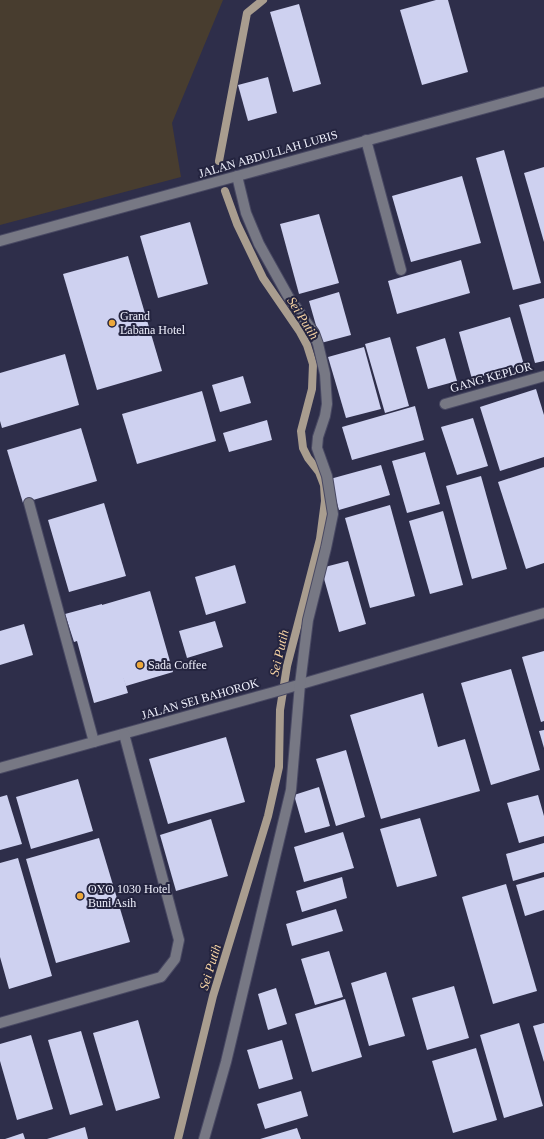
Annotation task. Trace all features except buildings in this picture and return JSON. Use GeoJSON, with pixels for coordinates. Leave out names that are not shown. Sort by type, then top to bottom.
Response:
{"type":"FeatureCollection","features":[{"type":"Feature","properties":{"kind":"street","name":"JALAN ABDULLAH LUBIS"},"geometry":{"type":"LineString","coordinates":[[0,241],[544,92]]}},
{"type":"Feature","properties":{"kind":"street"},"geometry":{"type":"LineString","coordinates":[[366,140],[402,270]]}},
{"type":"Feature","properties":{"kind":"street"},"geometry":{"type":"LineString","coordinates":[[204,1139],[226,1062],[243,994],[291,790],[298,685],[308,620],[333,514],[327,476],[317,448],[318,437],[325,416],[327,404],[327,388],[324,366],[318,344],[314,333],[288,296],[259,244],[246,213],[237,176]]}},
{"type":"Feature","properties":{"kind":"street","name":"GANG KEPLOR"},"geometry":{"type":"LineString","coordinates":[[445,404],[544,376]]}},
{"type":"Feature","properties":{"kind":"street"},"geometry":{"type":"LineString","coordinates":[[29,503],[94,742]]}},
{"type":"Feature","properties":{"kind":"street","name":"JALAN SEI BAHOROK"},"geometry":{"type":"LineString","coordinates":[[0,768],[274,692],[544,613]]}},
{"type":"Feature","properties":{"kind":"street"},"geometry":{"type":"LineString","coordinates":[[0,1023],[160,977],[175,959],[178,940],[124,734]]}},
{"type":"Feature","properties":{"kind":"shaded area"},"geometry":{"type":"Polygon","coordinates":[[[0,0],[223,0],[172,123],[181,177],[0,225],[0,0]]]}},
{"type":"Feature","properties":{"kind":"waterway","name":"Sei Putih"},"geometry":{"type":"LineString","coordinates":[[219,161],[247,13],[263,0]]}},
{"type":"Feature","properties":{"kind":"waterway","name":"Sei Putih"},"geometry":{"type":"LineString","coordinates":[[178,1139],[213,996],[268,816],[279,767],[280,710],[287,666],[320,539],[325,501],[324,485],[319,472],[308,458],[303,448],[301,431],[312,389],[313,364],[307,345],[300,332],[263,278],[237,224],[225,191]]}},
{"type":"Feature","properties":{"kind":"place","name":"Grand Labana Hotel"},"geometry":{"type":"Point","coordinates":[112,323]}},
{"type":"Feature","properties":{"kind":"place","name":"Sada Coffee"},"geometry":{"type":"Point","coordinates":[140,665]}},
{"type":"Feature","properties":{"kind":"place","name":"OYO 1030 Hotel Buni Asih"},"geometry":{"type":"Point","coordinates":[80,896]}}]}
